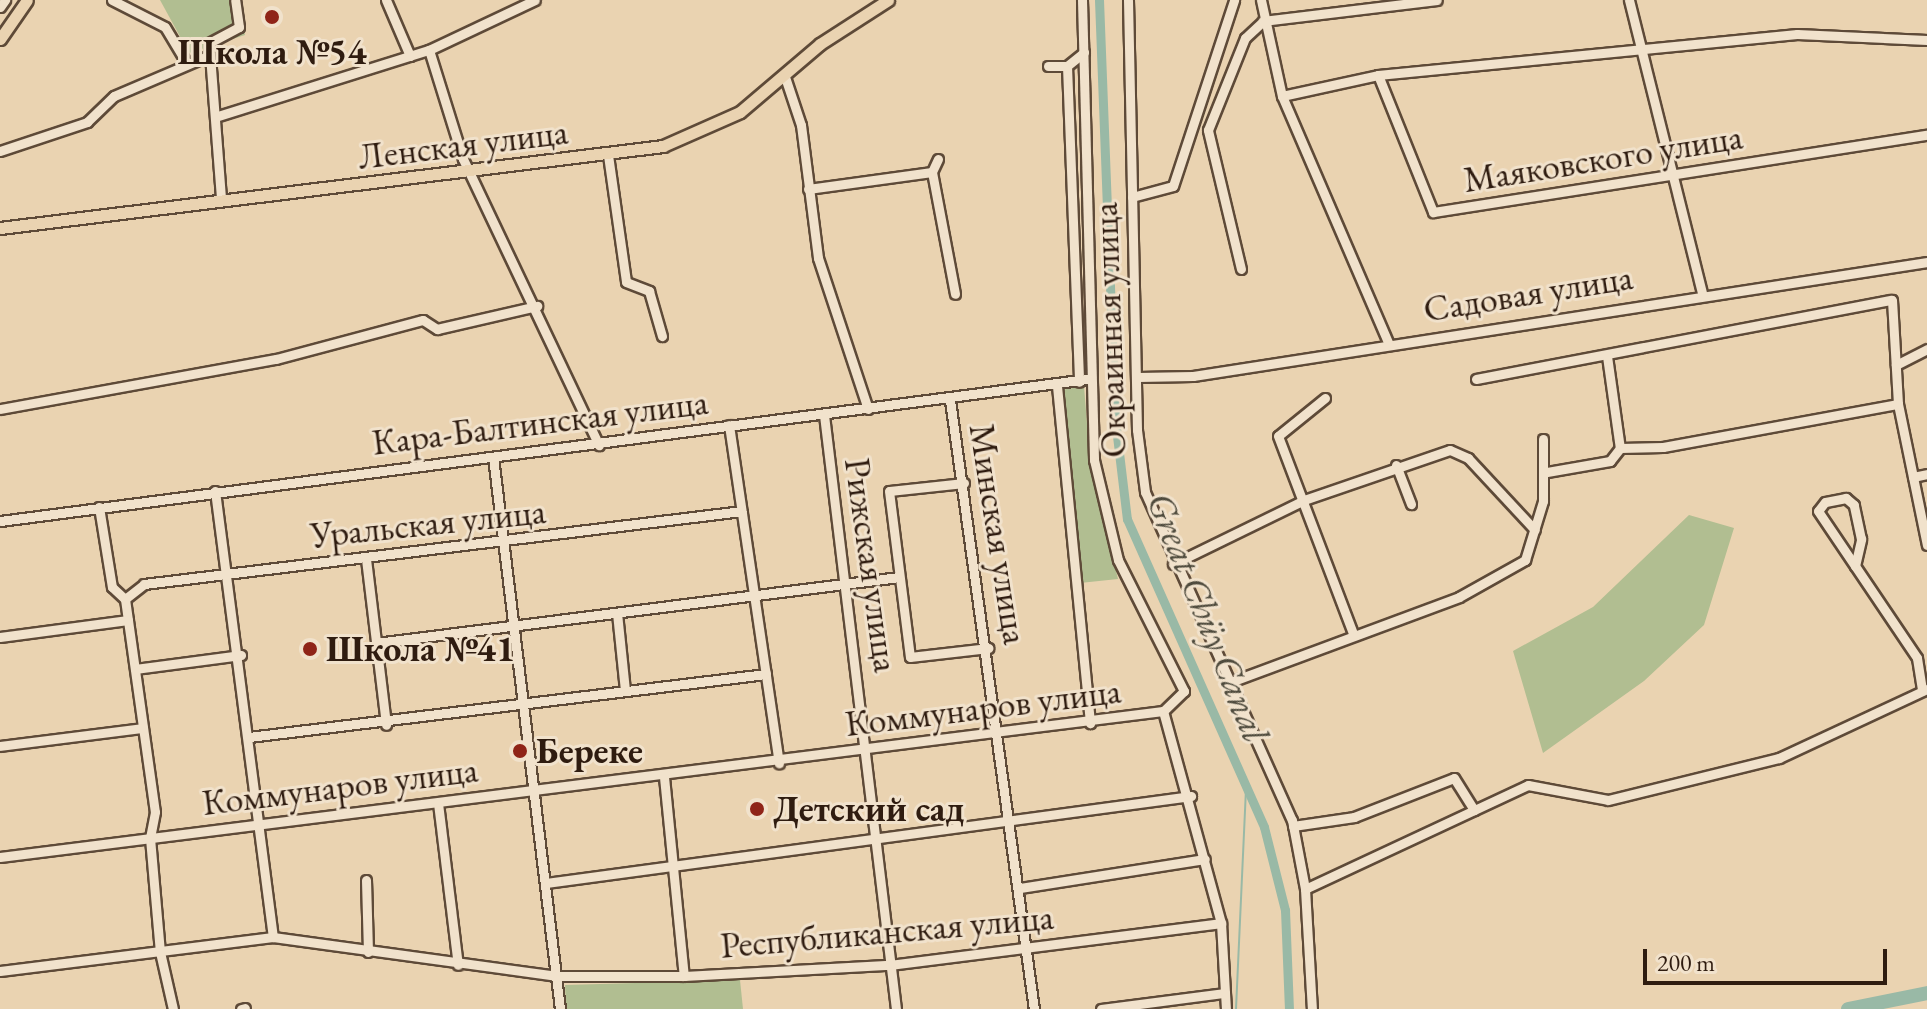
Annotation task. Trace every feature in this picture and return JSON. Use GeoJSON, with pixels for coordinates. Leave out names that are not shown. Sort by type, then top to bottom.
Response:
{"type":"FeatureCollection","features":[{"type":"Feature","properties":{"kind":"main road"},"geometry":{"type":"LineString","coordinates":[[0,39],[27,0]]}},
{"type":"Feature","properties":{"kind":"main road","name":"Ленская улица"},"geometry":{"type":"LineString","coordinates":[[0,228],[221,199],[608,155],[707,130],[785,77],[820,44],[888,0]]}},
{"type":"Feature","properties":{"kind":"street"},"geometry":{"type":"LineString","coordinates":[[0,7],[5,0]]}},
{"type":"Feature","properties":{"kind":"street"},"geometry":{"type":"LineString","coordinates":[[112,0],[165,27],[185,60]]}},
{"type":"Feature","properties":{"kind":"street"},"geometry":{"type":"LineString","coordinates":[[221,199],[218,116],[209,43],[239,27],[235,0]]}},
{"type":"Feature","properties":{"kind":"street"},"geometry":{"type":"LineString","coordinates":[[386,0],[410,56]]}},
{"type":"Feature","properties":{"kind":"street"},"geometry":{"type":"LineString","coordinates":[[218,116],[429,50],[535,0]]}},
{"type":"Feature","properties":{"kind":"street"},"geometry":{"type":"LineString","coordinates":[[1082,0],[1083,381]]}},
{"type":"Feature","properties":{"kind":"street","name":"Окраинная улица"},"geometry":{"type":"LineString","coordinates":[[1128,0],[1138,377],[1145,492],[1173,564],[1293,826],[1305,889],[1312,1009]]}},
{"type":"Feature","properties":{"kind":"street"},"geometry":{"type":"LineString","coordinates":[[1132,197],[1173,186],[1234,0]]}},
{"type":"Feature","properties":{"kind":"street"},"geometry":{"type":"LineString","coordinates":[[1261,0],[1263,21],[1282,96],[1389,344]]}},
{"type":"Feature","properties":{"kind":"street"},"geometry":{"type":"LineString","coordinates":[[1241,269],[1208,130],[1245,38],[1263,21],[1437,0]]}},
{"type":"Feature","properties":{"kind":"street"},"geometry":{"type":"LineString","coordinates":[[1629,0],[1702,293]]}},
{"type":"Feature","properties":{"kind":"street"},"geometry":{"type":"LineString","coordinates":[[1282,96],[1378,75],[1640,52],[1797,34],[1927,40]]}},
{"type":"Feature","properties":{"kind":"street"},"geometry":{"type":"LineString","coordinates":[[429,50],[463,159],[473,171],[599,445]]}},
{"type":"Feature","properties":{"kind":"street"},"geometry":{"type":"LineString","coordinates":[[1048,66],[1067,66],[1084,52]]}},
{"type":"Feature","properties":{"kind":"street"},"geometry":{"type":"LineString","coordinates":[[0,151],[87,122],[114,96],[185,60],[210,55]]}},
{"type":"Feature","properties":{"kind":"street"},"geometry":{"type":"LineString","coordinates":[[1067,66],[1083,381],[1094,460],[1118,560],[1184,691],[1163,711],[1191,796],[1221,923],[1226,1009]]}},
{"type":"Feature","properties":{"kind":"street","name":"Маяковского улица"},"geometry":{"type":"LineString","coordinates":[[1378,75],[1433,212],[1671,171],[1927,135]]}},
{"type":"Feature","properties":{"kind":"street"},"geometry":{"type":"LineString","coordinates":[[785,77],[801,125],[818,258],[868,409]]}},
{"type":"Feature","properties":{"kind":"street"},"geometry":{"type":"LineString","coordinates":[[608,155],[626,282],[649,291],[662,336]]}},
{"type":"Feature","properties":{"kind":"street"},"geometry":{"type":"LineString","coordinates":[[938,159],[932,172],[955,294]]}},
{"type":"Feature","properties":{"kind":"street"},"geometry":{"type":"LineString","coordinates":[[808,189],[932,172]]}},
{"type":"Feature","properties":{"kind":"street","name":"Садовая улица"},"geometry":{"type":"LineString","coordinates":[[1138,377],[1193,376],[1702,293],[1927,262]]}},
{"type":"Feature","properties":{"kind":"street"},"geometry":{"type":"LineString","coordinates":[[1476,379],[1892,300],[1898,404],[1927,545]]}},
{"type":"Feature","properties":{"kind":"street"},"geometry":{"type":"LineString","coordinates":[[0,409],[276,359],[423,320],[437,329],[537,306]]}},
{"type":"Feature","properties":{"kind":"street"},"geometry":{"type":"LineString","coordinates":[[1896,365],[1927,349]]}},
{"type":"Feature","properties":{"kind":"street"},"geometry":{"type":"LineString","coordinates":[[1547,472],[1610,461],[1620,448],[1607,356]]}},
{"type":"Feature","properties":{"kind":"street","name":"Кара-Балтинская улица"},"geometry":{"type":"LineString","coordinates":[[0,521],[1083,381]]}},
{"type":"Feature","properties":{"kind":"street"},"geometry":{"type":"LineString","coordinates":[[1057,386],[1090,723]]}},
{"type":"Feature","properties":{"kind":"street"},"geometry":{"type":"LineString","coordinates":[[1325,398],[1278,436],[1353,633]]}},
{"type":"Feature","properties":{"kind":"street","name":"Минская улица"},"geometry":{"type":"LineString","coordinates":[[950,400],[1000,734],[1034,1009]]}},
{"type":"Feature","properties":{"kind":"street"},"geometry":{"type":"LineString","coordinates":[[1620,448],[1663,447],[1898,404]]}},
{"type":"Feature","properties":{"kind":"street","name":"Рижская улица"},"geometry":{"type":"LineString","coordinates":[[824,415],[869,749],[896,1009]]}},
{"type":"Feature","properties":{"kind":"street"},"geometry":{"type":"LineString","coordinates":[[729,425],[779,763]]}},
{"type":"Feature","properties":{"kind":"street"},"geometry":{"type":"LineString","coordinates":[[1228,683],[1353,633],[1459,597],[1525,560],[1535,530],[1547,472],[1543,439]]}},
{"type":"Feature","properties":{"kind":"street"},"geometry":{"type":"LineString","coordinates":[[1173,564],[1304,500],[1396,465],[1450,450],[1468,458],[1535,530]]}},
{"type":"Feature","properties":{"kind":"street"},"geometry":{"type":"LineString","coordinates":[[493,457],[560,1009]]}},
{"type":"Feature","properties":{"kind":"street"},"geometry":{"type":"LineString","coordinates":[[1396,465],[1411,504]]}},
{"type":"Feature","properties":{"kind":"street"},"geometry":{"type":"LineString","coordinates":[[1913,477],[1927,474]]}},
{"type":"Feature","properties":{"kind":"street"},"geometry":{"type":"LineString","coordinates":[[964,483],[889,491],[910,657],[988,648]]}},
{"type":"Feature","properties":{"kind":"street"},"geometry":{"type":"LineString","coordinates":[[215,491],[241,655],[273,937]]}},
{"type":"Feature","properties":{"kind":"street"},"geometry":{"type":"LineString","coordinates":[[1305,889],[1528,785],[1608,800],[1779,758],[1924,690],[1917,658],[1855,566],[1818,511],[1825,502],[1846,498],[1854,505],[1861,539],[1855,566]]}},
{"type":"Feature","properties":{"kind":"street"},"geometry":{"type":"LineString","coordinates":[[99,507],[112,587],[125,599],[155,812],[150,838],[160,952],[173,1009]]}},
{"type":"Feature","properties":{"kind":"street","name":"Уральская улица"},"geometry":{"type":"LineString","coordinates":[[125,599],[144,584],[742,511]]}},
{"type":"Feature","properties":{"kind":"street"},"geometry":{"type":"LineString","coordinates":[[366,559],[386,725]]}},
{"type":"Feature","properties":{"kind":"street"},"geometry":{"type":"LineString","coordinates":[[376,643],[899,577]]}},
{"type":"Feature","properties":{"kind":"street"},"geometry":{"type":"LineString","coordinates":[[617,613],[625,690]]}},
{"type":"Feature","properties":{"kind":"street"},"geometry":{"type":"LineString","coordinates":[[0,637],[128,620]]}},
{"type":"Feature","properties":{"kind":"street"},"geometry":{"type":"LineString","coordinates":[[135,669],[241,655]]}},
{"type":"Feature","properties":{"kind":"street"},"geometry":{"type":"LineString","coordinates":[[249,737],[386,725],[625,690],[766,674]]}},
{"type":"Feature","properties":{"kind":"street","name":"Коммунаров улица"},"geometry":{"type":"LineString","coordinates":[[0,857],[258,823],[779,763],[1163,711]]}},
{"type":"Feature","properties":{"kind":"street"},"geometry":{"type":"LineString","coordinates":[[0,746],[143,728]]}},
{"type":"Feature","properties":{"kind":"street"},"geometry":{"type":"LineString","coordinates":[[664,777],[684,976]]}},
{"type":"Feature","properties":{"kind":"street"},"geometry":{"type":"LineString","coordinates":[[1293,826],[1354,817],[1454,778],[1474,810]]}},
{"type":"Feature","properties":{"kind":"street"},"geometry":{"type":"LineString","coordinates":[[546,883],[1012,823],[1191,796]]}},
{"type":"Feature","properties":{"kind":"street"},"geometry":{"type":"LineString","coordinates":[[438,803],[458,965]]}},
{"type":"Feature","properties":{"kind":"street"},"geometry":{"type":"LineString","coordinates":[[1020,888],[1205,859]]}},
{"type":"Feature","properties":{"kind":"street"},"geometry":{"type":"LineString","coordinates":[[366,880],[368,952]]}},
{"type":"Feature","properties":{"kind":"street","name":"Республиканская улица"},"geometry":{"type":"LineString","coordinates":[[0,971],[273,937],[458,965],[557,976],[684,976],[890,965],[1221,923]]}},
{"type":"Feature","properties":{"kind":"street"},"geometry":{"type":"LineString","coordinates":[[1101,1009],[1225,993]]}},
{"type":"Feature","properties":{"kind":"green space"},"geometry":{"type":"Polygon","coordinates":[[[160,0],[237,0],[245,35],[189,53],[160,0]]]}},
{"type":"Feature","properties":{"kind":"green space"},"geometry":{"type":"Polygon","coordinates":[[[1084,386],[1090,461],[1118,579],[1080,583],[1061,390],[1084,386]]]}},
{"type":"Feature","properties":{"kind":"green space"},"geometry":{"type":"Polygon","coordinates":[[[1689,515],[1734,528],[1704,625],[1644,681],[1543,753],[1513,651],[1593,607],[1689,515]]]}},
{"type":"Feature","properties":{"kind":"green space"},"geometry":{"type":"Polygon","coordinates":[[[740,980],[743,1009],[566,1009],[565,985],[740,980]]]}},
{"type":"Feature","properties":{"kind":"waterway","name":"Great Chüy Canal"},"geometry":{"type":"LineString","coordinates":[[1099,0],[1115,419],[1127,519],[1264,827],[1285,910],[1289,1009]]}},
{"type":"Feature","properties":{"kind":"waterway"},"geometry":{"type":"LineString","coordinates":[[1236,1009],[1246,786]]}},
{"type":"Feature","properties":{"kind":"waterway"},"geometry":{"type":"LineString","coordinates":[[1848,1009],[1927,993]]}},
{"type":"Feature","properties":{"kind":"place","name":"Школа №54"},"geometry":{"type":"Point","coordinates":[272,17]}},
{"type":"Feature","properties":{"kind":"place","name":"Школа №41"},"geometry":{"type":"Point","coordinates":[310,649]}},
{"type":"Feature","properties":{"kind":"place","name":"Береке"},"geometry":{"type":"Point","coordinates":[520,751]}},
{"type":"Feature","properties":{"kind":"place","name":"Детский сад"},"geometry":{"type":"Point","coordinates":[757,809]}}]}
